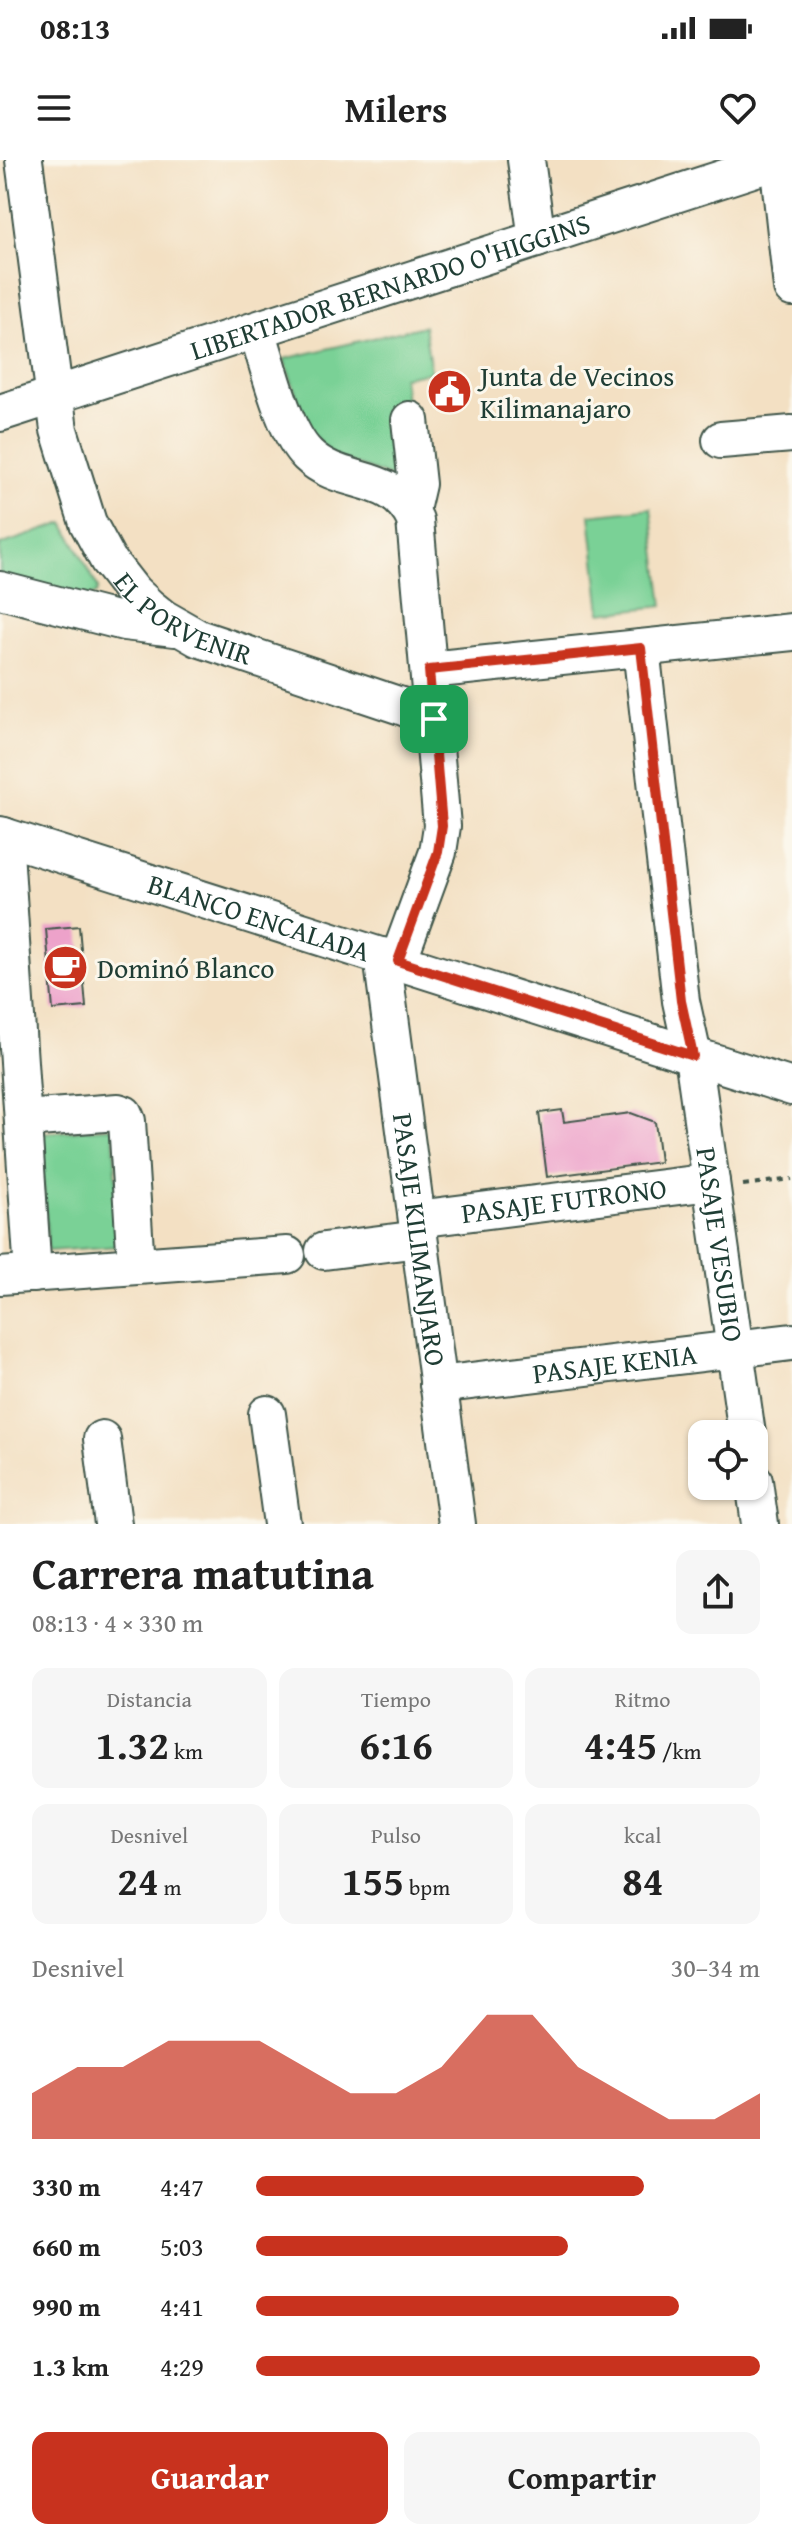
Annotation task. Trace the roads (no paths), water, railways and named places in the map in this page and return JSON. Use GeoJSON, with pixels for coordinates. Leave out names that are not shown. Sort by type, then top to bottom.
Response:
{"type":"FeatureCollection","features":[{"type":"Feature","properties":{"kind":"street","name":"EL PORVENIR"},"geometry":{"type":"LineString","coordinates":[[24,160],[59,430],[88,523],[120,577],[163,618],[217,646],[434,719]]}},
{"type":"Feature","properties":{"kind":"street"},"geometry":{"type":"LineString","coordinates":[[526,160],[537,239]]}},
{"type":"Feature","properties":{"kind":"street","name":"LIBERTADOR BERNARDO O'HIGGINS"},"geometry":{"type":"LineString","coordinates":[[0,413],[769,162]]}},
{"type":"Feature","properties":{"kind":"street"},"geometry":{"type":"LineString","coordinates":[[769,162],[792,288]]}},
{"type":"Feature","properties":{"kind":"street"},"geometry":{"type":"LineString","coordinates":[[257,330],[289,425],[300,446],[327,468],[386,487],[411,510]]}},
{"type":"Feature","properties":{"kind":"street","name":"PASAJE KILIMANJARO"},"geometry":{"type":"LineString","coordinates":[[410,420],[417,484],[411,510],[417,530],[442,812],[440,839],[433,865],[390,959],[418,1229],[457,1524]]}},
{"type":"Feature","properties":{"kind":"street"},"geometry":{"type":"LineString","coordinates":[[721,440],[792,434]]}},
{"type":"Feature","properties":{"kind":"street"},"geometry":{"type":"LineString","coordinates":[[0,590],[124,622],[180,629]]}},
{"type":"Feature","properties":{"kind":"street"},"geometry":{"type":"LineString","coordinates":[[429,670],[792,632]]}},
{"type":"Feature","properties":{"kind":"street","name":"PASAJE VESUBIO"},"geometry":{"type":"LineString","coordinates":[[641,648],[681,1001],[693,1056],[745,1420]]}},
{"type":"Feature","properties":{"kind":"street"},"geometry":{"type":"LineString","coordinates":[[2,835],[24,1119],[16,1275],[287,1255]]}},
{"type":"Feature","properties":{"kind":"street","name":"BLANCO ENCALADA"},"geometry":{"type":"LineString","coordinates":[[2,835],[792,1087]]}},
{"type":"Feature","properties":{"kind":"street"},"geometry":{"type":"LineString","coordinates":[[24,1119],[124,1114],[127,1121],[136,1266]]}},
{"type":"Feature","properties":{"kind":"street","name":"PASAJE FUTRONO"},"geometry":{"type":"LineString","coordinates":[[324,1251],[418,1229],[712,1186]]}},
{"type":"Feature","properties":{"kind":"street","name":"PASAJE KENIA"},"geometry":{"type":"LineString","coordinates":[[438,1385],[792,1342]]}},
{"type":"Feature","properties":{"kind":"street"},"geometry":{"type":"LineString","coordinates":[[267,1414],[282,1524]]}},
{"type":"Feature","properties":{"kind":"street"},"geometry":{"type":"LineString","coordinates":[[102,1439],[113,1524]]}},
{"type":"Feature","properties":{"kind":"street"},"geometry":{"type":"LineString","coordinates":[[757,1500],[760,1524]]}},
{"type":"Feature","properties":{"kind":"place","name":"Junta de Vecinos Kilimanajaro"},"geometry":{"type":"Point","coordinates":[449,392]}},
{"type":"Feature","properties":{"kind":"place","name":"Dominó Blanco"},"geometry":{"type":"Point","coordinates":[66,968]}}]}
